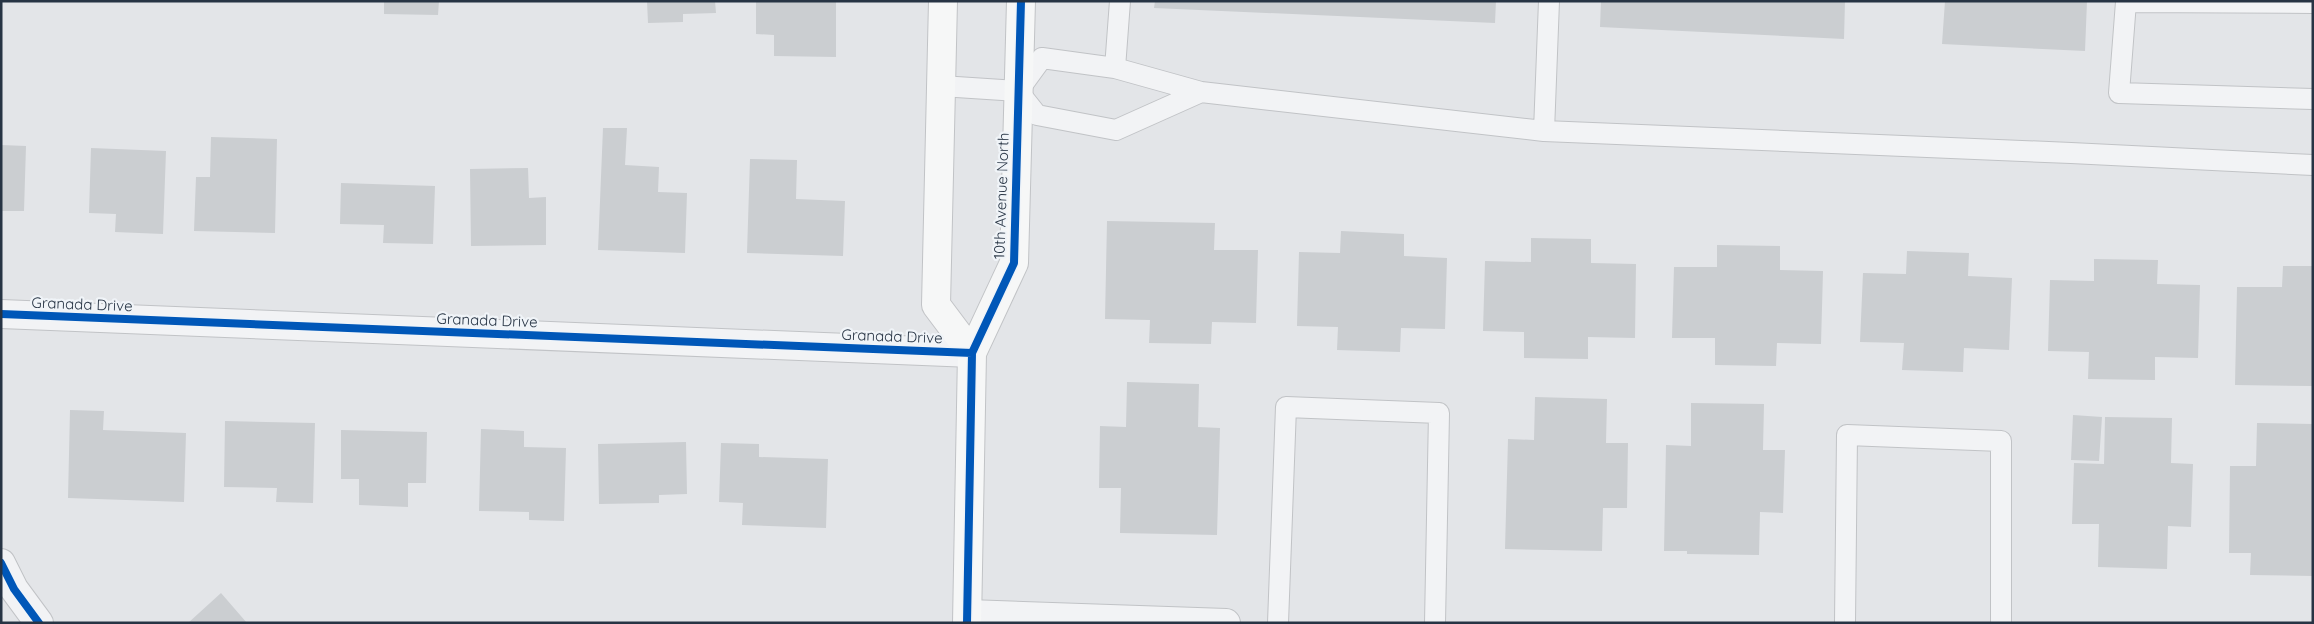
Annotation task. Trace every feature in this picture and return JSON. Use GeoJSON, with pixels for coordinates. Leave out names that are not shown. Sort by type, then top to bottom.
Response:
{"type":"FeatureCollection","features":[{"type":"Feature","properties":{"kind":"street"},"geometry":{"type":"LineString","coordinates":[[943,1],[936,305],[972,353]]}},
{"type":"Feature","properties":{"kind":"street","name":"10th Avenue North"},"geometry":{"type":"LineString","coordinates":[[968,618],[972,353],[1014,263],[1021,1]]}},
{"type":"Feature","properties":{"kind":"street","name":"Granada Drive"},"geometry":{"type":"LineString","coordinates":[[1,314],[972,353]]}},
{"type":"Feature","properties":{"kind":"street"},"geometry":{"type":"LineString","coordinates":[[1,563],[14,589],[39,623]]}},
{"type":"Feature","properties":{"kind":"street"},"geometry":{"type":"LineString","coordinates":[[968,618],[1226,623]]}},
{"type":"Feature","properties":{"kind":"lane"},"geometry":{"type":"LineString","coordinates":[[1114,68],[1120,1]]}},
{"type":"Feature","properties":{"kind":"lane"},"geometry":{"type":"LineString","coordinates":[[1544,131],[1549,1]]}},
{"type":"Feature","properties":{"kind":"lane"},"geometry":{"type":"LineString","coordinates":[[2313,3],[2126,2],[2119,93],[2313,99]]}},
{"type":"Feature","properties":{"kind":"lane"},"geometry":{"type":"LineString","coordinates":[[1018,91],[1042,58],[1114,68],[1201,92],[1544,131],[2070,152],[2313,165]]}},
{"type":"Feature","properties":{"kind":"lane"},"geometry":{"type":"LineString","coordinates":[[941,86],[1018,91],[1037,115],[1116,130],[1201,92]]}},
{"type":"Feature","properties":{"kind":"lane"},"geometry":{"type":"LineString","coordinates":[[1278,623],[1286,407],[1439,413],[1435,623]]}},
{"type":"Feature","properties":{"kind":"lane"},"geometry":{"type":"LineString","coordinates":[[1845,623],[1847,435],[2001,441],[2001,623]]}},
{"type":"Feature","properties":{"kind":"building"},"geometry":{"type":"Polygon","coordinates":[[[384,1],[439,1],[438,15],[384,14],[384,1]]]}},
{"type":"Feature","properties":{"kind":"building"},"geometry":{"type":"Polygon","coordinates":[[[647,1],[715,1],[716,13],[683,14],[683,22],[648,23],[647,1]]]}},
{"type":"Feature","properties":{"kind":"building"},"geometry":{"type":"Polygon","coordinates":[[[756,1],[836,1],[836,57],[774,56],[774,35],[756,34],[756,1]]]}},
{"type":"Feature","properties":{"kind":"building"},"geometry":{"type":"Polygon","coordinates":[[[1155,1],[1496,1],[1495,23],[1154,8],[1155,1]]]}},
{"type":"Feature","properties":{"kind":"building"},"geometry":{"type":"Polygon","coordinates":[[[1601,1],[1845,1],[1844,39],[1600,27],[1601,1]]]}},
{"type":"Feature","properties":{"kind":"building"},"geometry":{"type":"Polygon","coordinates":[[[1945,1],[2087,1],[2085,51],[1942,44],[1945,1]]]}},
{"type":"Feature","properties":{"kind":"building"},"geometry":{"type":"Polygon","coordinates":[[[603,128],[627,128],[625,165],[659,167],[658,192],[687,193],[685,253],[598,250],[603,128]]]}},
{"type":"Feature","properties":{"kind":"building"},"geometry":{"type":"Polygon","coordinates":[[[211,137],[277,139],[275,233],[194,231],[196,177],[210,177],[211,137]]]}},
{"type":"Feature","properties":{"kind":"building"},"geometry":{"type":"Polygon","coordinates":[[[1,145],[26,146],[24,211],[1,211],[1,145]]]}},
{"type":"Feature","properties":{"kind":"building"},"geometry":{"type":"Polygon","coordinates":[[[91,148],[166,151],[163,234],[115,232],[116,214],[89,213],[91,148]]]}},
{"type":"Feature","properties":{"kind":"building"},"geometry":{"type":"Polygon","coordinates":[[[750,159],[797,160],[796,199],[845,201],[843,256],[747,253],[750,159]]]}},
{"type":"Feature","properties":{"kind":"building"},"geometry":{"type":"Polygon","coordinates":[[[528,168],[529,198],[546,197],[546,245],[471,246],[470,169],[528,168]]]}},
{"type":"Feature","properties":{"kind":"building"},"geometry":{"type":"Polygon","coordinates":[[[341,183],[435,186],[433,244],[383,243],[384,225],[340,224],[341,183]]]}},
{"type":"Feature","properties":{"kind":"building"},"geometry":{"type":"Polygon","coordinates":[[[1107,221],[1215,223],[1214,250],[1258,250],[1256,323],[1212,322],[1211,344],[1149,343],[1150,320],[1105,319],[1107,221]]]}},
{"type":"Feature","properties":{"kind":"building"},"geometry":{"type":"Polygon","coordinates":[[[1341,231],[1404,234],[1404,256],[1447,258],[1445,329],[1401,328],[1400,352],[1337,350],[1338,327],[1297,326],[1299,252],[1340,253],[1341,231]]]}},
{"type":"Feature","properties":{"kind":"building"},"geometry":{"type":"Polygon","coordinates":[[[1531,238],[1591,239],[1591,263],[1636,264],[1635,338],[1588,337],[1588,359],[1524,358],[1524,332],[1483,331],[1485,261],[1531,262],[1531,238]]]}},
{"type":"Feature","properties":{"kind":"building"},"geometry":{"type":"Polygon","coordinates":[[[1717,245],[1780,246],[1780,270],[1823,271],[1821,344],[1777,343],[1776,366],[1715,365],[1715,338],[1672,338],[1674,267],[1717,267],[1717,245]]]}},
{"type":"Feature","properties":{"kind":"building"},"geometry":{"type":"Polygon","coordinates":[[[1907,251],[1969,253],[1968,276],[2012,278],[2009,350],[1964,348],[1963,372],[1902,370],[1904,343],[1860,342],[1863,273],[1906,274],[1907,251]]]}},
{"type":"Feature","properties":{"kind":"building"},"geometry":{"type":"Polygon","coordinates":[[[2094,259],[2158,260],[2157,284],[2200,285],[2198,358],[2155,357],[2155,380],[2088,379],[2089,352],[2048,351],[2050,280],[2094,281],[2094,259]]]}},
{"type":"Feature","properties":{"kind":"building"},"geometry":{"type":"Polygon","coordinates":[[[2283,266],[2313,266],[2313,386],[2235,385],[2237,287],[2282,287],[2283,266]]]}},
{"type":"Feature","properties":{"kind":"building"},"geometry":{"type":"Polygon","coordinates":[[[1127,382],[1199,384],[1198,427],[1220,428],[1217,535],[1120,533],[1121,488],[1099,488],[1100,426],[1126,427],[1127,382]]]}},
{"type":"Feature","properties":{"kind":"building"},"geometry":{"type":"Polygon","coordinates":[[[1535,397],[1607,399],[1606,443],[1628,443],[1627,508],[1603,508],[1602,551],[1505,549],[1508,439],[1534,440],[1535,397]]]}},
{"type":"Feature","properties":{"kind":"building"},"geometry":{"type":"Polygon","coordinates":[[[1691,403],[1764,404],[1763,450],[1785,450],[1783,513],[1760,512],[1759,555],[1687,554],[1687,551],[1664,551],[1666,445],[1691,446],[1691,403]]]}},
{"type":"Feature","properties":{"kind":"building"},"geometry":{"type":"Polygon","coordinates":[[[70,410],[104,411],[103,430],[186,433],[184,502],[68,498],[70,410]]]}},
{"type":"Feature","properties":{"kind":"building"},"geometry":{"type":"Polygon","coordinates":[[[2073,415],[2102,417],[2099,461],[2071,460],[2073,415]]]}},
{"type":"Feature","properties":{"kind":"building"},"geometry":{"type":"Polygon","coordinates":[[[2105,417],[2172,418],[2171,463],[2193,464],[2191,527],[2168,526],[2167,569],[2098,567],[2099,524],[2072,524],[2074,463],[2104,464],[2105,417]]]}},
{"type":"Feature","properties":{"kind":"building"},"geometry":{"type":"Polygon","coordinates":[[[225,421],[315,423],[313,503],[276,502],[277,488],[224,487],[225,421]]]}},
{"type":"Feature","properties":{"kind":"building"},"geometry":{"type":"Polygon","coordinates":[[[2257,423],[2313,424],[2313,576],[2250,575],[2251,553],[2229,553],[2230,466],[2256,466],[2257,423]]]}},
{"type":"Feature","properties":{"kind":"building"},"geometry":{"type":"Polygon","coordinates":[[[481,429],[524,431],[524,447],[566,448],[564,521],[529,520],[529,512],[479,511],[481,429]]]}},
{"type":"Feature","properties":{"kind":"building"},"geometry":{"type":"Polygon","coordinates":[[[341,430],[427,432],[426,483],[408,483],[408,507],[359,505],[359,479],[341,479],[341,430]]]}},
{"type":"Feature","properties":{"kind":"building"},"geometry":{"type":"Polygon","coordinates":[[[686,442],[687,494],[659,495],[659,503],[599,504],[598,444],[686,442]]]}},
{"type":"Feature","properties":{"kind":"building"},"geometry":{"type":"Polygon","coordinates":[[[721,443],[759,444],[759,457],[828,459],[826,528],[742,525],[743,503],[719,502],[721,443]]]}},
{"type":"Feature","properties":{"kind":"building"},"geometry":{"type":"Polygon","coordinates":[[[221,593],[247,623],[188,623],[221,593]]]}},
{"type":"Feature","properties":{"kind":"cycle path"},"geometry":{"type":"LineString","coordinates":[[967,623],[972,353],[1014,263],[1021,1]]}},
{"type":"Feature","properties":{"kind":"cycle path"},"geometry":{"type":"LineString","coordinates":[[1,314],[972,353]]}},
{"type":"Feature","properties":{"kind":"cycle path"},"geometry":{"type":"LineString","coordinates":[[1,563],[14,589],[39,623]]}}]}
